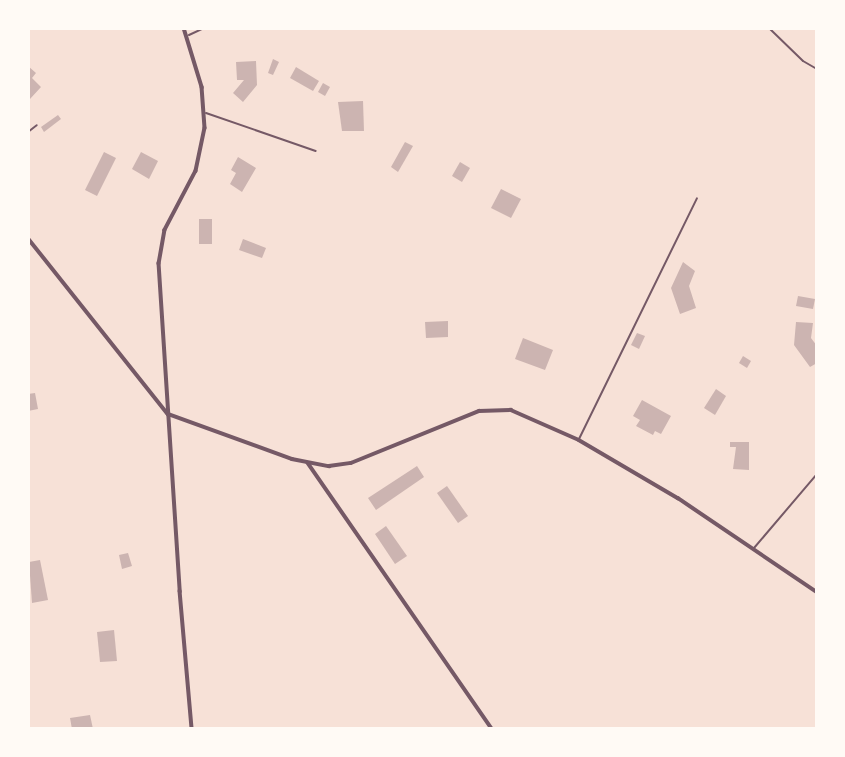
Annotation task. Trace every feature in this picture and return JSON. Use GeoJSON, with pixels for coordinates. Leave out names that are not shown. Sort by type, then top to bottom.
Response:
{"type":"FeatureCollection","features":[{"type":"Feature","properties":{"kind":"street"},"geometry":{"type":"LineString","coordinates":[[184,28],[206,113],[204,140],[196,171],[169,221],[161,246],[168,414],[192,729]]}},
{"type":"Feature","properties":{"kind":"street"},"geometry":{"type":"LineString","coordinates":[[28,238],[168,414],[308,463],[329,466],[351,463],[474,412],[492,408],[523,415],[579,440],[678,498],[817,592]]}},
{"type":"Feature","properties":{"kind":"street"},"geometry":{"type":"LineString","coordinates":[[308,463],[492,729]]}},
{"type":"Feature","properties":{"kind":"lane"},"geometry":{"type":"LineString","coordinates":[[187,36],[204,28]]}},
{"type":"Feature","properties":{"kind":"lane"},"geometry":{"type":"LineString","coordinates":[[769,28],[803,61],[817,69]]}},
{"type":"Feature","properties":{"kind":"lane"},"geometry":{"type":"LineString","coordinates":[[206,113],[316,151]]}},
{"type":"Feature","properties":{"kind":"lane"},"geometry":{"type":"LineString","coordinates":[[28,132],[37,125]]}},
{"type":"Feature","properties":{"kind":"lane"},"geometry":{"type":"LineString","coordinates":[[579,440],[697,198]]}},
{"type":"Feature","properties":{"kind":"lane"},"geometry":{"type":"LineString","coordinates":[[753,549],[817,474]]}},
{"type":"Feature","properties":{"kind":"building"},"geometry":{"type":"Polygon","coordinates":[[[273,59],[279,62],[273,75],[268,73],[273,59]]]}},
{"type":"Feature","properties":{"kind":"building"},"geometry":{"type":"Polygon","coordinates":[[[256,61],[257,85],[243,102],[233,93],[244,80],[237,80],[236,62],[256,61]]]}},
{"type":"Feature","properties":{"kind":"building"},"geometry":{"type":"Polygon","coordinates":[[[28,66],[36,73],[32,78],[41,87],[30,99],[28,66]]]}},
{"type":"Feature","properties":{"kind":"building"},"geometry":{"type":"Polygon","coordinates":[[[296,67],[319,81],[313,91],[290,78],[296,67]]]}},
{"type":"Feature","properties":{"kind":"building"},"geometry":{"type":"Polygon","coordinates":[[[323,83],[330,87],[325,96],[318,92],[323,83]]]}},
{"type":"Feature","properties":{"kind":"building"},"geometry":{"type":"Polygon","coordinates":[[[363,101],[364,131],[342,131],[338,102],[363,101]]]}},
{"type":"Feature","properties":{"kind":"building"},"geometry":{"type":"Polygon","coordinates":[[[58,115],[61,119],[44,132],[41,127],[58,115]]]}},
{"type":"Feature","properties":{"kind":"building"},"geometry":{"type":"Polygon","coordinates":[[[405,142],[413,146],[398,172],[391,167],[405,142]]]}},
{"type":"Feature","properties":{"kind":"building"},"geometry":{"type":"Polygon","coordinates":[[[104,152],[116,158],[97,196],[85,190],[104,152]]]}},
{"type":"Feature","properties":{"kind":"building"},"geometry":{"type":"Polygon","coordinates":[[[141,152],[158,161],[149,179],[132,169],[141,152]]]}},
{"type":"Feature","properties":{"kind":"building"},"geometry":{"type":"Polygon","coordinates":[[[238,157],[256,168],[242,192],[230,184],[236,173],[231,170],[238,157]]]}},
{"type":"Feature","properties":{"kind":"building"},"geometry":{"type":"Polygon","coordinates":[[[460,162],[470,168],[462,182],[452,176],[460,162]]]}},
{"type":"Feature","properties":{"kind":"building"},"geometry":{"type":"Polygon","coordinates":[[[501,189],[521,199],[511,218],[491,208],[501,189]]]}},
{"type":"Feature","properties":{"kind":"building"},"geometry":{"type":"Polygon","coordinates":[[[199,219],[212,219],[212,244],[199,244],[199,219]]]}},
{"type":"Feature","properties":{"kind":"building"},"geometry":{"type":"Polygon","coordinates":[[[243,239],[266,248],[262,258],[239,250],[243,239]]]}},
{"type":"Feature","properties":{"kind":"building"},"geometry":{"type":"Polygon","coordinates":[[[683,262],[695,271],[689,286],[696,308],[680,314],[671,288],[683,262]]]}},
{"type":"Feature","properties":{"kind":"building"},"geometry":{"type":"Polygon","coordinates":[[[798,296],[815,299],[813,309],[796,306],[798,296]]]}},
{"type":"Feature","properties":{"kind":"building"},"geometry":{"type":"Polygon","coordinates":[[[448,321],[448,337],[426,338],[425,322],[448,321]]]}},
{"type":"Feature","properties":{"kind":"building"},"geometry":{"type":"Polygon","coordinates":[[[796,322],[813,323],[811,338],[817,346],[817,363],[810,367],[794,345],[796,322]]]}},
{"type":"Feature","properties":{"kind":"building"},"geometry":{"type":"Polygon","coordinates":[[[637,333],[645,336],[639,349],[631,345],[637,333]]]}},
{"type":"Feature","properties":{"kind":"building"},"geometry":{"type":"Polygon","coordinates":[[[523,338],[553,350],[545,370],[515,359],[523,338]]]}},
{"type":"Feature","properties":{"kind":"building"},"geometry":{"type":"Polygon","coordinates":[[[743,356],[751,361],[747,368],[739,363],[743,356]]]}},
{"type":"Feature","properties":{"kind":"building"},"geometry":{"type":"Polygon","coordinates":[[[716,389],[726,396],[715,415],[704,408],[716,389]]]}},
{"type":"Feature","properties":{"kind":"building"},"geometry":{"type":"Polygon","coordinates":[[[35,393],[38,409],[28,411],[28,394],[35,393]]]}},
{"type":"Feature","properties":{"kind":"building"},"geometry":{"type":"Polygon","coordinates":[[[642,400],[671,416],[661,434],[655,431],[653,435],[636,426],[640,420],[633,416],[642,400]]]}},
{"type":"Feature","properties":{"kind":"building"},"geometry":{"type":"Polygon","coordinates":[[[730,442],[749,442],[749,470],[733,469],[736,447],[730,447],[730,442]]]}},
{"type":"Feature","properties":{"kind":"building"},"geometry":{"type":"Polygon","coordinates":[[[417,466],[424,477],[376,510],[368,498],[417,466]]]}},
{"type":"Feature","properties":{"kind":"building"},"geometry":{"type":"Polygon","coordinates":[[[447,486],[468,516],[458,523],[437,493],[447,486]]]}},
{"type":"Feature","properties":{"kind":"building"},"geometry":{"type":"Polygon","coordinates":[[[386,526],[407,556],[395,564],[375,534],[386,526]]]}},
{"type":"Feature","properties":{"kind":"building"},"geometry":{"type":"Polygon","coordinates":[[[128,553],[132,566],[122,569],[119,555],[128,553]]]}},
{"type":"Feature","properties":{"kind":"building"},"geometry":{"type":"Polygon","coordinates":[[[40,560],[48,600],[32,603],[29,562],[40,560]]]}},
{"type":"Feature","properties":{"kind":"building"},"geometry":{"type":"Polygon","coordinates":[[[114,630],[117,661],[100,662],[97,632],[114,630]]]}},
{"type":"Feature","properties":{"kind":"building"},"geometry":{"type":"Polygon","coordinates":[[[90,715],[93,729],[72,729],[70,718],[90,715]]]}}]}
